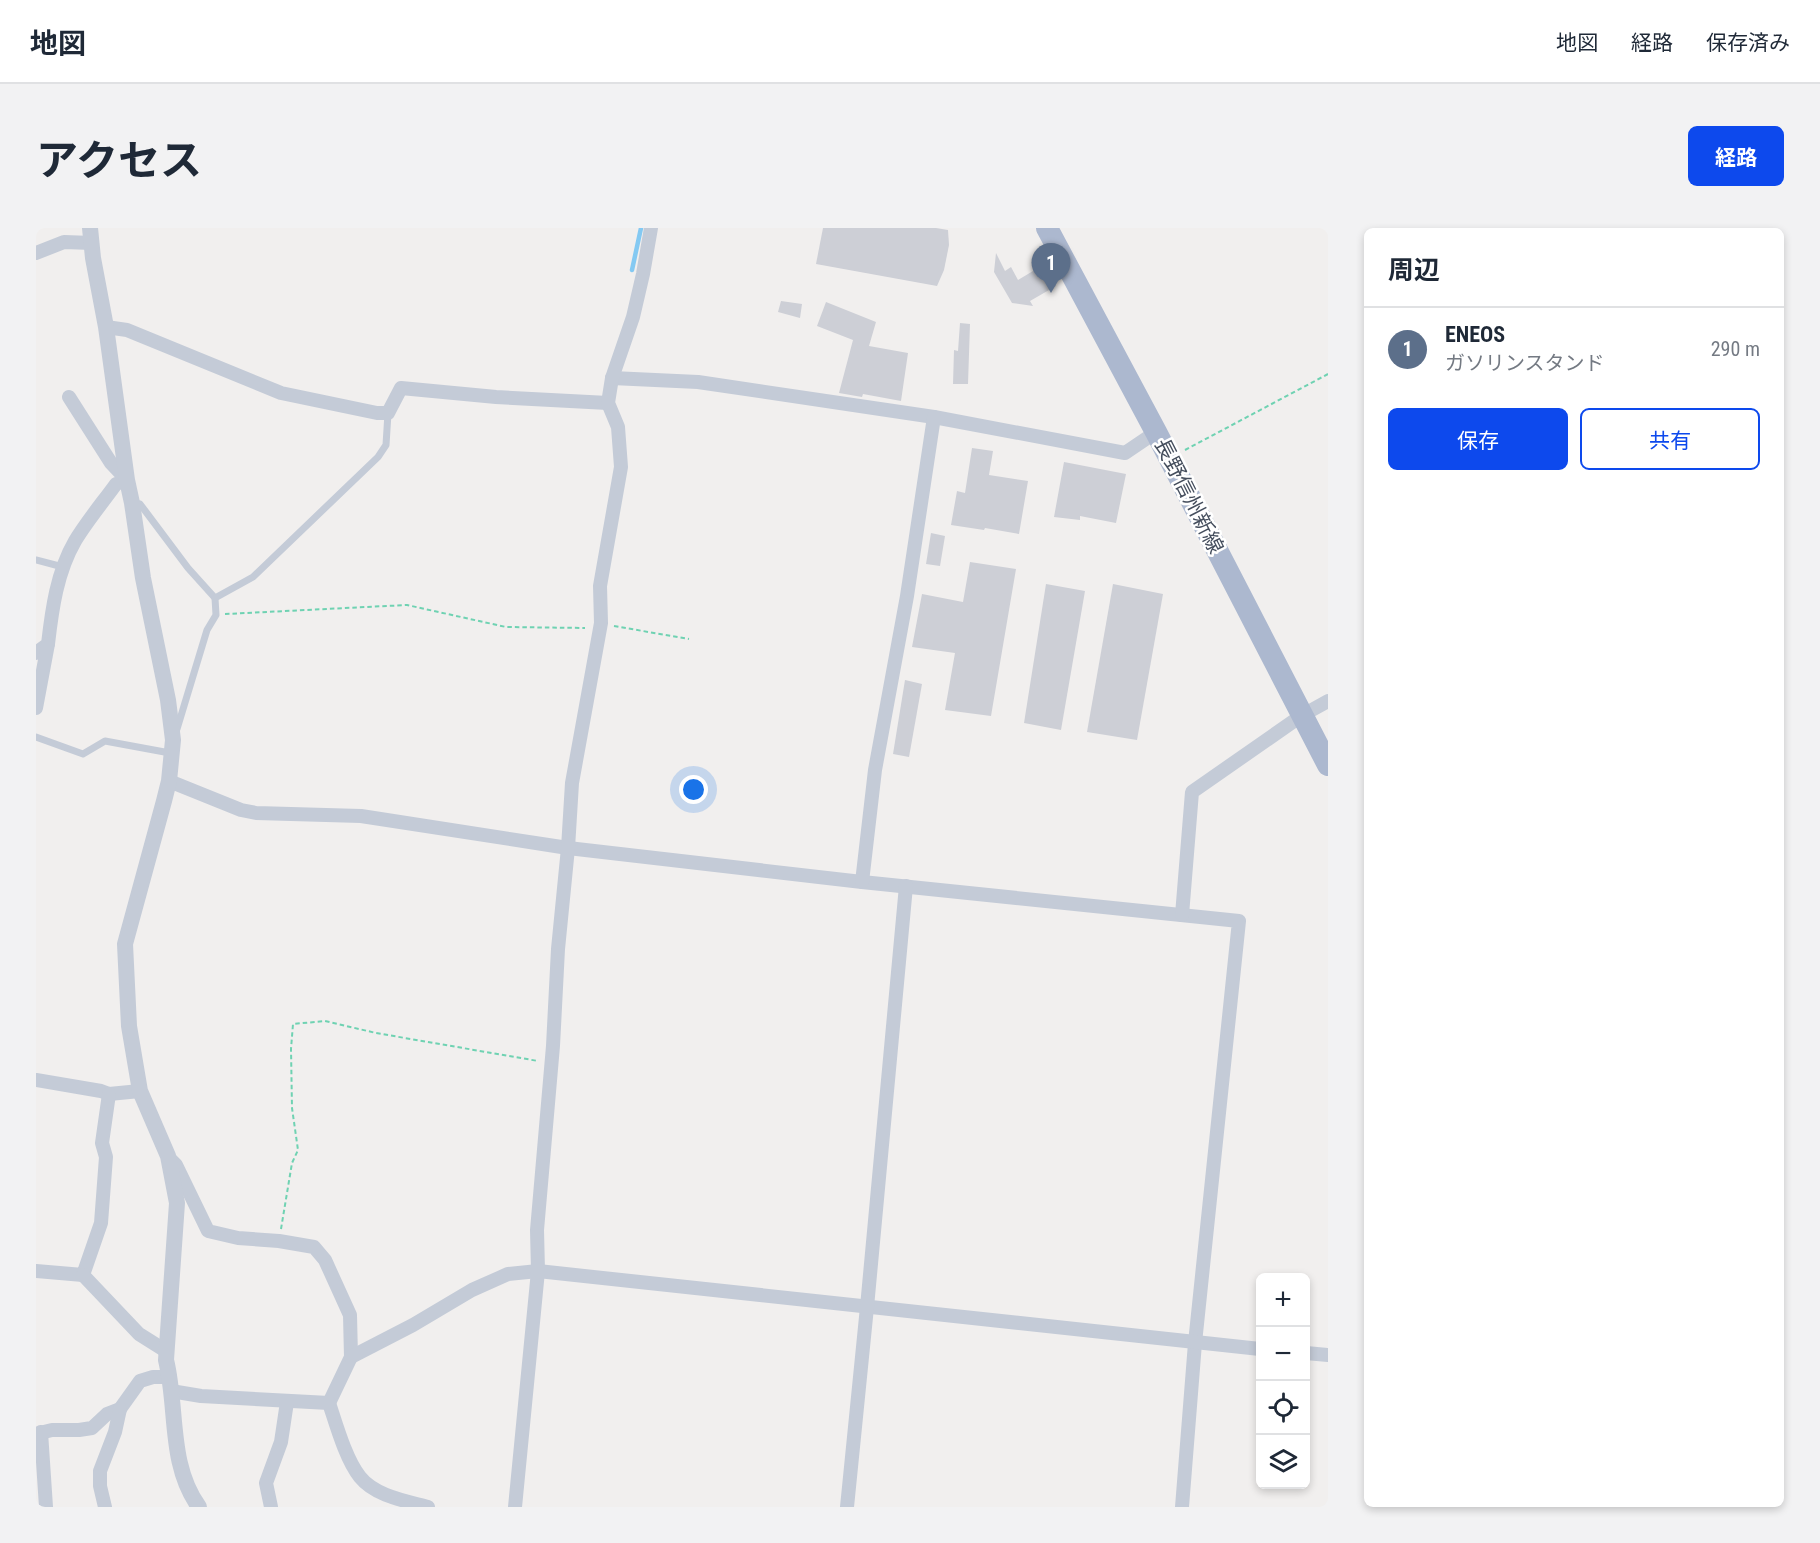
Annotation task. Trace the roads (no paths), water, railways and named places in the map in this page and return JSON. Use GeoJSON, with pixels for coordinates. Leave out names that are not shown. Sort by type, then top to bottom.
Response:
{"type":"FeatureCollection","features":[{"type":"Feature","properties":{"kind":"main road","name":"長野信州新線"},"geometry":{"type":"LineString","coordinates":[[1047,228],[1170,458],[1328,765]]}},
{"type":"Feature","properties":{"kind":"street"},"geometry":{"type":"LineString","coordinates":[[515,1507],[538,1271],[537,1230],[552,1063],[558,950],[572,783],[601,623],[600,586],[621,467],[618,427],[608,403],[612,378],[633,317],[651,228]]}},
{"type":"Feature","properties":{"kind":"street"},"geometry":{"type":"LineString","coordinates":[[36,253],[64,242],[91,236],[106,327],[126,480],[168,700],[172,747],[169,781],[125,944],[129,1026],[140,1090],[168,1156],[177,1203],[166,1360],[177,1452],[189,1493],[199,1507]]}},
{"type":"Feature","properties":{"kind":"street"},"geometry":{"type":"LineString","coordinates":[[106,327],[127,330],[281,393],[377,413],[388,413],[400,388],[496,397],[608,403]]}},
{"type":"Feature","properties":{"kind":"street"},"geometry":{"type":"LineString","coordinates":[[612,378],[698,382],[934,417],[1125,453],[1156,432]]}},
{"type":"Feature","properties":{"kind":"street"},"geometry":{"type":"LineString","coordinates":[[69,397],[111,463],[126,480]]}},
{"type":"Feature","properties":{"kind":"street"},"geometry":{"type":"LineString","coordinates":[[862,882],[875,770],[907,596],[934,417]]}},
{"type":"Feature","properties":{"kind":"street"},"geometry":{"type":"LineString","coordinates":[[36,708],[48,644],[52,605],[63,567],[75,542],[116,484],[126,480]]}},
{"type":"Feature","properties":{"kind":"street"},"geometry":{"type":"LineString","coordinates":[[36,653],[48,644]]}},
{"type":"Feature","properties":{"kind":"street"},"geometry":{"type":"LineString","coordinates":[[1182,915],[1192,792],[1301,716],[1328,701]]}},
{"type":"Feature","properties":{"kind":"street"},"geometry":{"type":"LineString","coordinates":[[169,781],[241,810],[256,813],[361,816],[568,848],[862,882],[1239,921],[1195,1343],[1182,1507]]}},
{"type":"Feature","properties":{"kind":"street"},"geometry":{"type":"LineString","coordinates":[[847,1507],[906,886]]}},
{"type":"Feature","properties":{"kind":"street"},"geometry":{"type":"LineString","coordinates":[[36,1080],[109,1094],[140,1090]]}},
{"type":"Feature","properties":{"kind":"street"},"geometry":{"type":"LineString","coordinates":[[82,1275],[101,1223],[106,1156],[102,1143],[109,1094]]}},
{"type":"Feature","properties":{"kind":"street"},"geometry":{"type":"LineString","coordinates":[[168,1156],[176,1165],[208,1231],[238,1238],[279,1240],[314,1247],[325,1260],[350,1315],[351,1356],[329,1403],[341,1441],[360,1477],[375,1489],[428,1507]]}},
{"type":"Feature","properties":{"kind":"street"},"geometry":{"type":"LineString","coordinates":[[36,1271],[82,1275],[139,1334],[166,1351]]}},
{"type":"Feature","properties":{"kind":"street"},"geometry":{"type":"LineString","coordinates":[[351,1356],[413,1325],[472,1290],[508,1274],[538,1271],[1256,1349]]}},
{"type":"Feature","properties":{"kind":"street"},"geometry":{"type":"LineString","coordinates":[[1310,1353],[1328,1355]]}},
{"type":"Feature","properties":{"kind":"street"},"geometry":{"type":"LineString","coordinates":[[105,1507],[100,1486],[100,1471],[115,1432],[120,1409],[140,1381],[153,1377],[201,1396],[329,1403]]}},
{"type":"Feature","properties":{"kind":"street"},"geometry":{"type":"LineString","coordinates":[[271,1507],[266,1483],[281,1442],[286,1402]]}},
{"type":"Feature","properties":{"kind":"street"},"geometry":{"type":"LineString","coordinates":[[46,1507],[38,1433],[92,1428],[107,1414],[120,1409]]}},
{"type":"Feature","properties":{"kind":"lane"},"geometry":{"type":"LineString","coordinates":[[215,598],[253,577],[378,457],[386,445],[388,413]]}},
{"type":"Feature","properties":{"kind":"lane"},"geometry":{"type":"LineString","coordinates":[[36,738],[83,754],[105,741],[172,747],[207,630],[216,615],[215,598],[188,568],[140,504],[132,503]]}},
{"type":"Feature","properties":{"kind":"lane"},"geometry":{"type":"LineString","coordinates":[[36,560],[63,567]]}},
{"type":"Feature","properties":{"kind":"waterway"},"geometry":{"type":"LineString","coordinates":[[632,270],[641,228]]}},
{"type":"Feature","properties":{"kind":"place","name":"ENEOS"},"geometry":{"type":"Point","coordinates":[1051,293]}}]}
